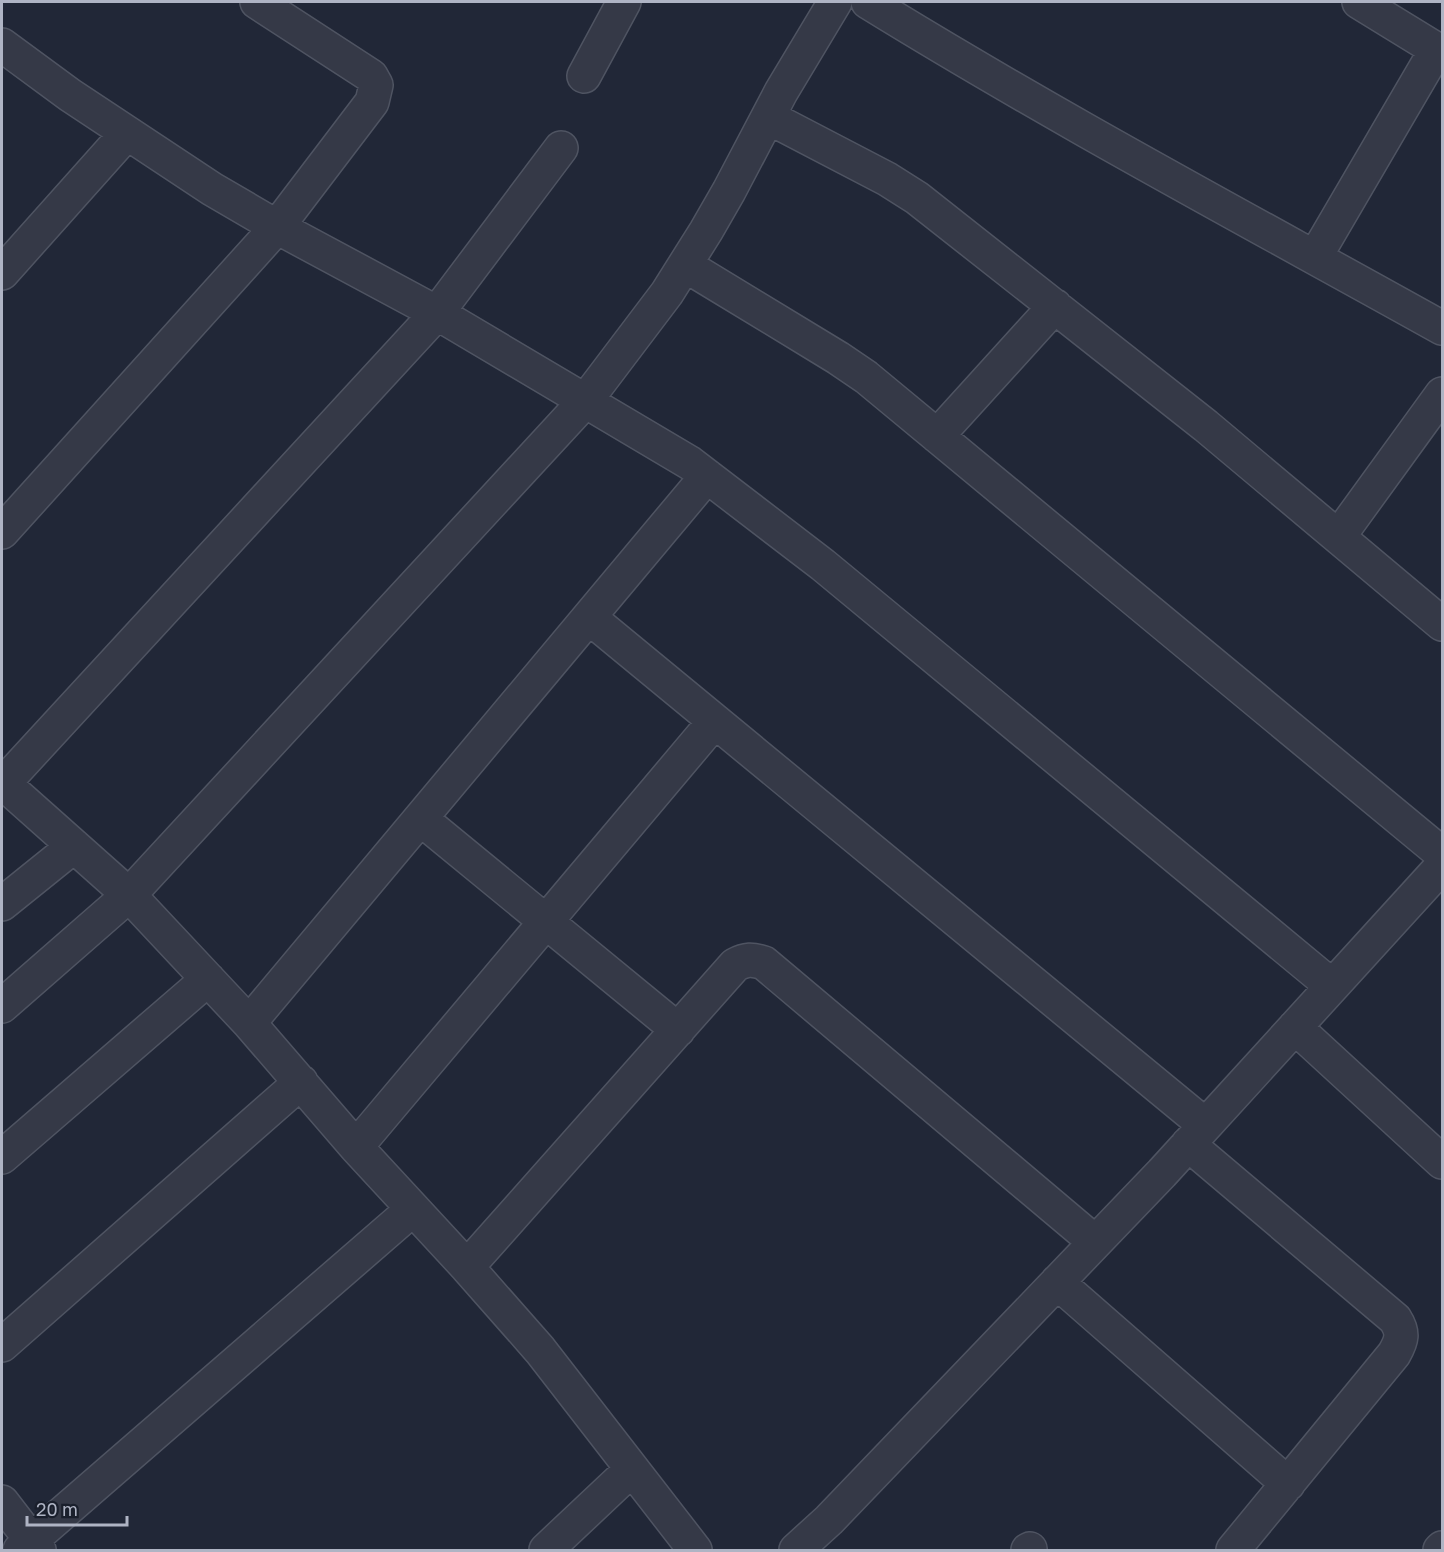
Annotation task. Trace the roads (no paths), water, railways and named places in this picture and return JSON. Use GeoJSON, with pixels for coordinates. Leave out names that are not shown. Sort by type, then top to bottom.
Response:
{"type":"FeatureCollection","features":[{"type":"Feature","properties":{"kind":"street"},"geometry":{"type":"LineString","coordinates":[[2,532],[277,227],[372,102],[376,85],[371,76],[256,2]]}},
{"type":"Feature","properties":{"kind":"street"},"geometry":{"type":"LineString","coordinates":[[584,76],[624,2]]}},
{"type":"Feature","properties":{"kind":"street"},"geometry":{"type":"LineString","coordinates":[[2,1006],[129,895],[586,400],[667,293],[685,265],[729,192],[768,117],[835,2]]}},
{"type":"Feature","properties":{"kind":"street"},"geometry":{"type":"LineString","coordinates":[[868,2],[976,69],[1443,328]]}},
{"type":"Feature","properties":{"kind":"street"},"geometry":{"type":"LineString","coordinates":[[1315,257],[1439,52],[1367,4]]}},
{"type":"Feature","properties":{"kind":"street"},"geometry":{"type":"LineString","coordinates":[[2,45],[70,95],[212,189],[277,227],[437,313],[670,450],[707,476],[823,565],[1332,986]]}},
{"type":"Feature","properties":{"kind":"street"},"geometry":{"type":"LineString","coordinates":[[768,117],[886,179],[917,198],[1055,306],[1339,536],[1443,624]]}},
{"type":"Feature","properties":{"kind":"street"},"geometry":{"type":"LineString","coordinates":[[5,261],[127,133]]}},
{"type":"Feature","properties":{"kind":"street"},"geometry":{"type":"LineString","coordinates":[[561,148],[437,313],[2,783],[129,895],[249,1023],[356,1147],[540,1350],[694,1551]]}},
{"type":"Feature","properties":{"kind":"street"},"geometry":{"type":"LineString","coordinates":[[685,265],[866,377],[1443,854]]}},
{"type":"Feature","properties":{"kind":"street"},"geometry":{"type":"LineString","coordinates":[[937,436],[1055,306]]}},
{"type":"Feature","properties":{"kind":"street"},"geometry":{"type":"LineString","coordinates":[[1339,536],[1443,394]]}},
{"type":"Feature","properties":{"kind":"street"},"geometry":{"type":"LineString","coordinates":[[249,1023],[707,476]]}},
{"type":"Feature","properties":{"kind":"street"},"geometry":{"type":"LineString","coordinates":[[590,618],[1197,1135],[1395,1319],[1402,1330],[1402,1341],[1394,1354],[1233,1551]]}},
{"type":"Feature","properties":{"kind":"street"},"geometry":{"type":"LineString","coordinates":[[356,1147],[714,722]]}},
{"type":"Feature","properties":{"kind":"street"},"geometry":{"type":"LineString","coordinates":[[421,819],[678,1030]]}},
{"type":"Feature","properties":{"kind":"street"},"geometry":{"type":"LineString","coordinates":[[2,904],[74,846]]}},
{"type":"Feature","properties":{"kind":"street"},"geometry":{"type":"LineString","coordinates":[[796,1551],[829,1520],[1197,1135],[1443,866]]}},
{"type":"Feature","properties":{"kind":"street"},"geometry":{"type":"LineString","coordinates":[[467,1268],[735,965],[743,960],[753,959],[764,963],[1095,1242]]}},
{"type":"Feature","properties":{"kind":"street"},"geometry":{"type":"LineString","coordinates":[[2,1157],[208,979]]}},
{"type":"Feature","properties":{"kind":"street"},"geometry":{"type":"LineString","coordinates":[[1295,1027],[1443,1162]]}},
{"type":"Feature","properties":{"kind":"street"},"geometry":{"type":"LineString","coordinates":[[2,1345],[301,1082]]}},
{"type":"Feature","properties":{"kind":"street"},"geometry":{"type":"LineString","coordinates":[[2,1502],[30,1548],[413,1209]]}},
{"type":"Feature","properties":{"kind":"street"},"geometry":{"type":"LineString","coordinates":[[1057,1282],[1288,1484]]}},
{"type":"Feature","properties":{"kind":"street"},"geometry":{"type":"LineString","coordinates":[[546,1551],[632,1470]]}}]}
